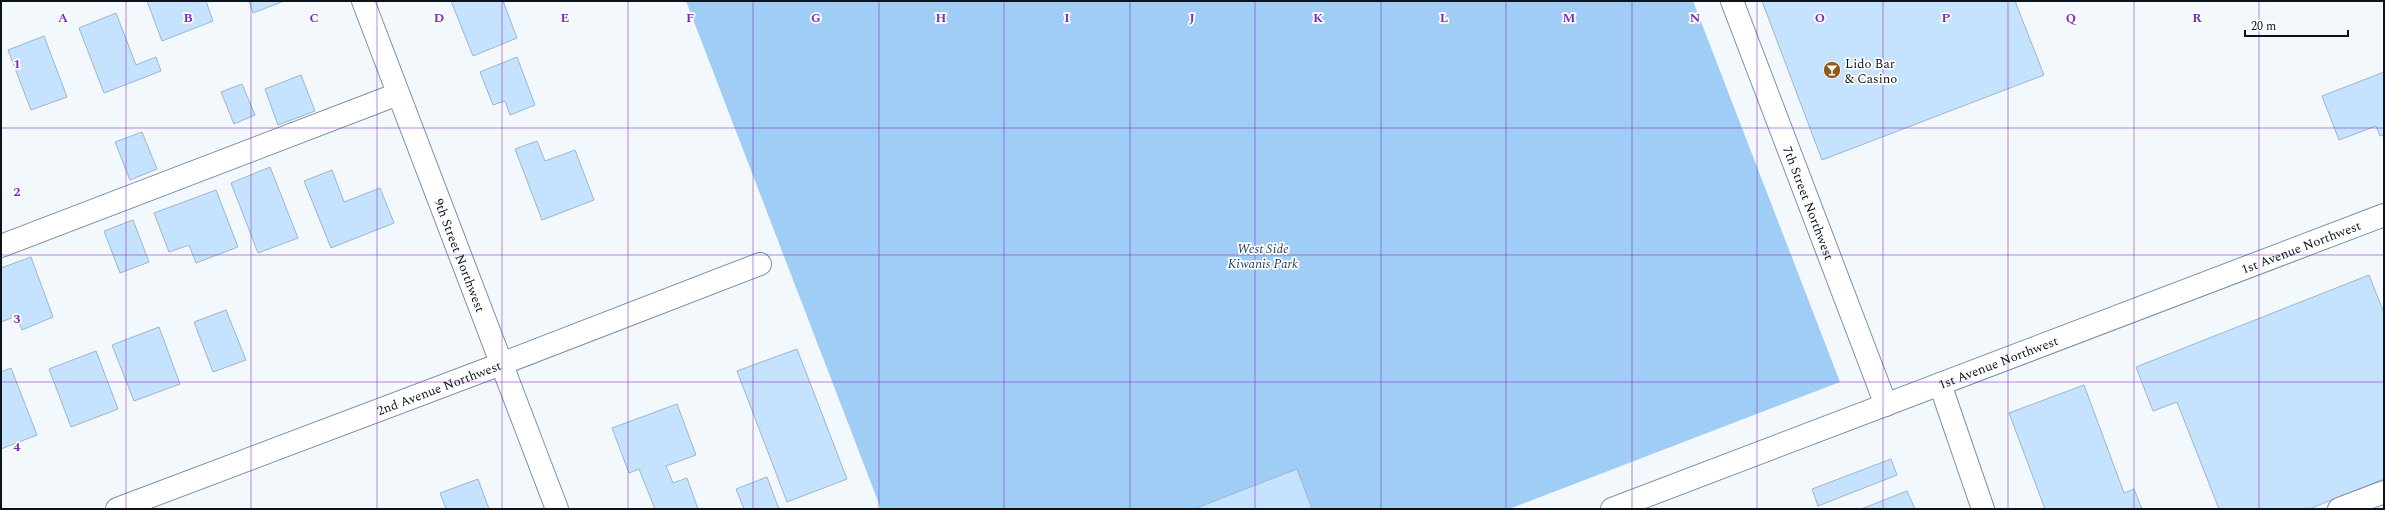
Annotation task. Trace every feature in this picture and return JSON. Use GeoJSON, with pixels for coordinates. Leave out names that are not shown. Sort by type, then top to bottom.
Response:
{"type":"FeatureCollection","features":[{"type":"Feature","properties":{"kind":"street","name":"9th Street Northwest"},"geometry":{"type":"LineString","coordinates":[[363,1],[556,509]]}},
{"type":"Feature","properties":{"kind":"street","name":"7th Street Northwest"},"geometry":{"type":"LineString","coordinates":[[1732,1],[1886,404]]}},
{"type":"Feature","properties":{"kind":"street"},"geometry":{"type":"LineString","coordinates":[[1,246],[398,94]]}},
{"type":"Feature","properties":{"kind":"street","name":"1st Avenue Northwest"},"geometry":{"type":"LineString","coordinates":[[1612,509],[2384,215]]}},
{"type":"Feature","properties":{"kind":"street","name":"2nd Avenue Northwest"},"geometry":{"type":"LineString","coordinates":[[117,509],[501,364],[760,264]]}},
{"type":"Feature","properties":{"kind":"street"},"geometry":{"type":"LineString","coordinates":[[1940,384],[1983,509]]}},
{"type":"Feature","properties":{"kind":"street"},"geometry":{"type":"LineString","coordinates":[[2339,509],[2384,492]]}},
{"type":"Feature","properties":{"kind":"green space","name":"West Side Kiwanis Park"},"geometry":{"type":"Polygon","coordinates":[[[686,1],[1693,1],[1840,382],[1509,509],[881,509],[686,1]]]}},
{"type":"Feature","properties":{"kind":"building"},"geometry":{"type":"Polygon","coordinates":[[[147,1],[206,1],[213,21],[162,41],[147,1]]]}},
{"type":"Feature","properties":{"kind":"building"},"geometry":{"type":"Polygon","coordinates":[[[249,1],[284,1],[253,13],[249,1]]]}},
{"type":"Feature","properties":{"kind":"building"},"geometry":{"type":"Polygon","coordinates":[[[451,1],[503,1],[517,38],[473,56],[451,1]]]}},
{"type":"Feature","properties":{"kind":"building"},"geometry":{"type":"Polygon","coordinates":[[[1762,1],[2015,1],[2044,75],[1822,160],[1762,1]]]}},
{"type":"Feature","properties":{"kind":"building"},"geometry":{"type":"Polygon","coordinates":[[[116,13],[136,65],[156,57],[161,71],[104,93],[79,28],[116,13]]]}},
{"type":"Feature","properties":{"kind":"building"},"geometry":{"type":"Polygon","coordinates":[[[44,36],[67,97],[31,110],[8,50],[44,36]]]}},
{"type":"Feature","properties":{"kind":"building"},"geometry":{"type":"Polygon","coordinates":[[[517,57],[535,105],[510,115],[505,101],[493,105],[480,72],[517,57]]]}},
{"type":"Feature","properties":{"kind":"building"},"geometry":{"type":"Polygon","coordinates":[[[2384,72],[2384,135],[2380,136],[2376,126],[2339,140],[2322,96],[2384,72]]]}},
{"type":"Feature","properties":{"kind":"building"},"geometry":{"type":"Polygon","coordinates":[[[301,75],[315,111],[278,125],[265,89],[301,75]]]}},
{"type":"Feature","properties":{"kind":"building"},"geometry":{"type":"Polygon","coordinates":[[[242,84],[255,115],[234,124],[221,92],[242,84]]]}},
{"type":"Feature","properties":{"kind":"building"},"geometry":{"type":"Polygon","coordinates":[[[142,132],[157,169],[130,180],[115,142],[142,132]]]}},
{"type":"Feature","properties":{"kind":"building"},"geometry":{"type":"Polygon","coordinates":[[[537,141],[545,161],[575,150],[594,200],[542,220],[515,149],[537,141]]]}},
{"type":"Feature","properties":{"kind":"building"},"geometry":{"type":"Polygon","coordinates":[[[270,167],[298,238],[258,253],[231,183],[270,167]]]}},
{"type":"Feature","properties":{"kind":"building"},"geometry":{"type":"Polygon","coordinates":[[[332,170],[344,202],[380,188],[394,223],[331,248],[304,181],[332,170]]]}},
{"type":"Feature","properties":{"kind":"building"},"geometry":{"type":"Polygon","coordinates":[[[216,190],[238,247],[196,263],[189,245],[169,252],[154,213],[216,190]]]}},
{"type":"Feature","properties":{"kind":"building"},"geometry":{"type":"Polygon","coordinates":[[[133,220],[149,262],[120,273],[104,231],[133,220]]]}},
{"type":"Feature","properties":{"kind":"building"},"geometry":{"type":"Polygon","coordinates":[[[31,257],[53,317],[22,330],[17,316],[1,322],[1,268],[31,257]]]}},
{"type":"Feature","properties":{"kind":"building"},"geometry":{"type":"Polygon","coordinates":[[[2369,275],[2384,313],[2384,479],[2309,509],[2219,509],[2177,402],[2153,411],[2136,367],[2369,275]]]}},
{"type":"Feature","properties":{"kind":"building"},"geometry":{"type":"Polygon","coordinates":[[[226,310],[246,360],[213,372],[194,322],[226,310]]]}},
{"type":"Feature","properties":{"kind":"building"},"geometry":{"type":"Polygon","coordinates":[[[159,327],[180,384],[134,401],[112,345],[159,327]]]}},
{"type":"Feature","properties":{"kind":"building"},"geometry":{"type":"Polygon","coordinates":[[[797,349],[847,479],[787,502],[737,371],[797,349]]]}},
{"type":"Feature","properties":{"kind":"building"},"geometry":{"type":"Polygon","coordinates":[[[96,351],[118,409],[71,427],[49,369],[96,351]]]}},
{"type":"Feature","properties":{"kind":"building"},"geometry":{"type":"Polygon","coordinates":[[[11,368],[37,435],[1,449],[1,372],[11,368]]]}},
{"type":"Feature","properties":{"kind":"building"},"geometry":{"type":"Polygon","coordinates":[[[2084,385],[2124,493],[2134,489],[2142,509],[2045,509],[2009,413],[2084,385]]]}},
{"type":"Feature","properties":{"kind":"building"},"geometry":{"type":"Polygon","coordinates":[[[677,404],[696,455],[666,466],[673,483],[687,478],[698,509],[655,509],[639,469],[629,473],[612,428],[677,404]]]}},
{"type":"Feature","properties":{"kind":"building"},"geometry":{"type":"Polygon","coordinates":[[[1891,459],[1897,475],[1818,506],[1812,489],[1891,459]]]}},
{"type":"Feature","properties":{"kind":"building"},"geometry":{"type":"Polygon","coordinates":[[[1297,469],[1312,509],[1194,509],[1297,469]]]}},
{"type":"Feature","properties":{"kind":"building"},"geometry":{"type":"Polygon","coordinates":[[[767,477],[779,509],[744,509],[736,489],[767,477]]]}},
{"type":"Feature","properties":{"kind":"building"},"geometry":{"type":"Polygon","coordinates":[[[478,479],[489,509],[446,509],[440,493],[478,479]]]}},
{"type":"Feature","properties":{"kind":"building"},"geometry":{"type":"Polygon","coordinates":[[[1907,491],[1915,509],[1861,509],[1907,491]]]}},
{"type":"Feature","properties":{"kind":"place","name":"Lido Bar & Casino"},"geometry":{"type":"Point","coordinates":[1832,70]}}]}
